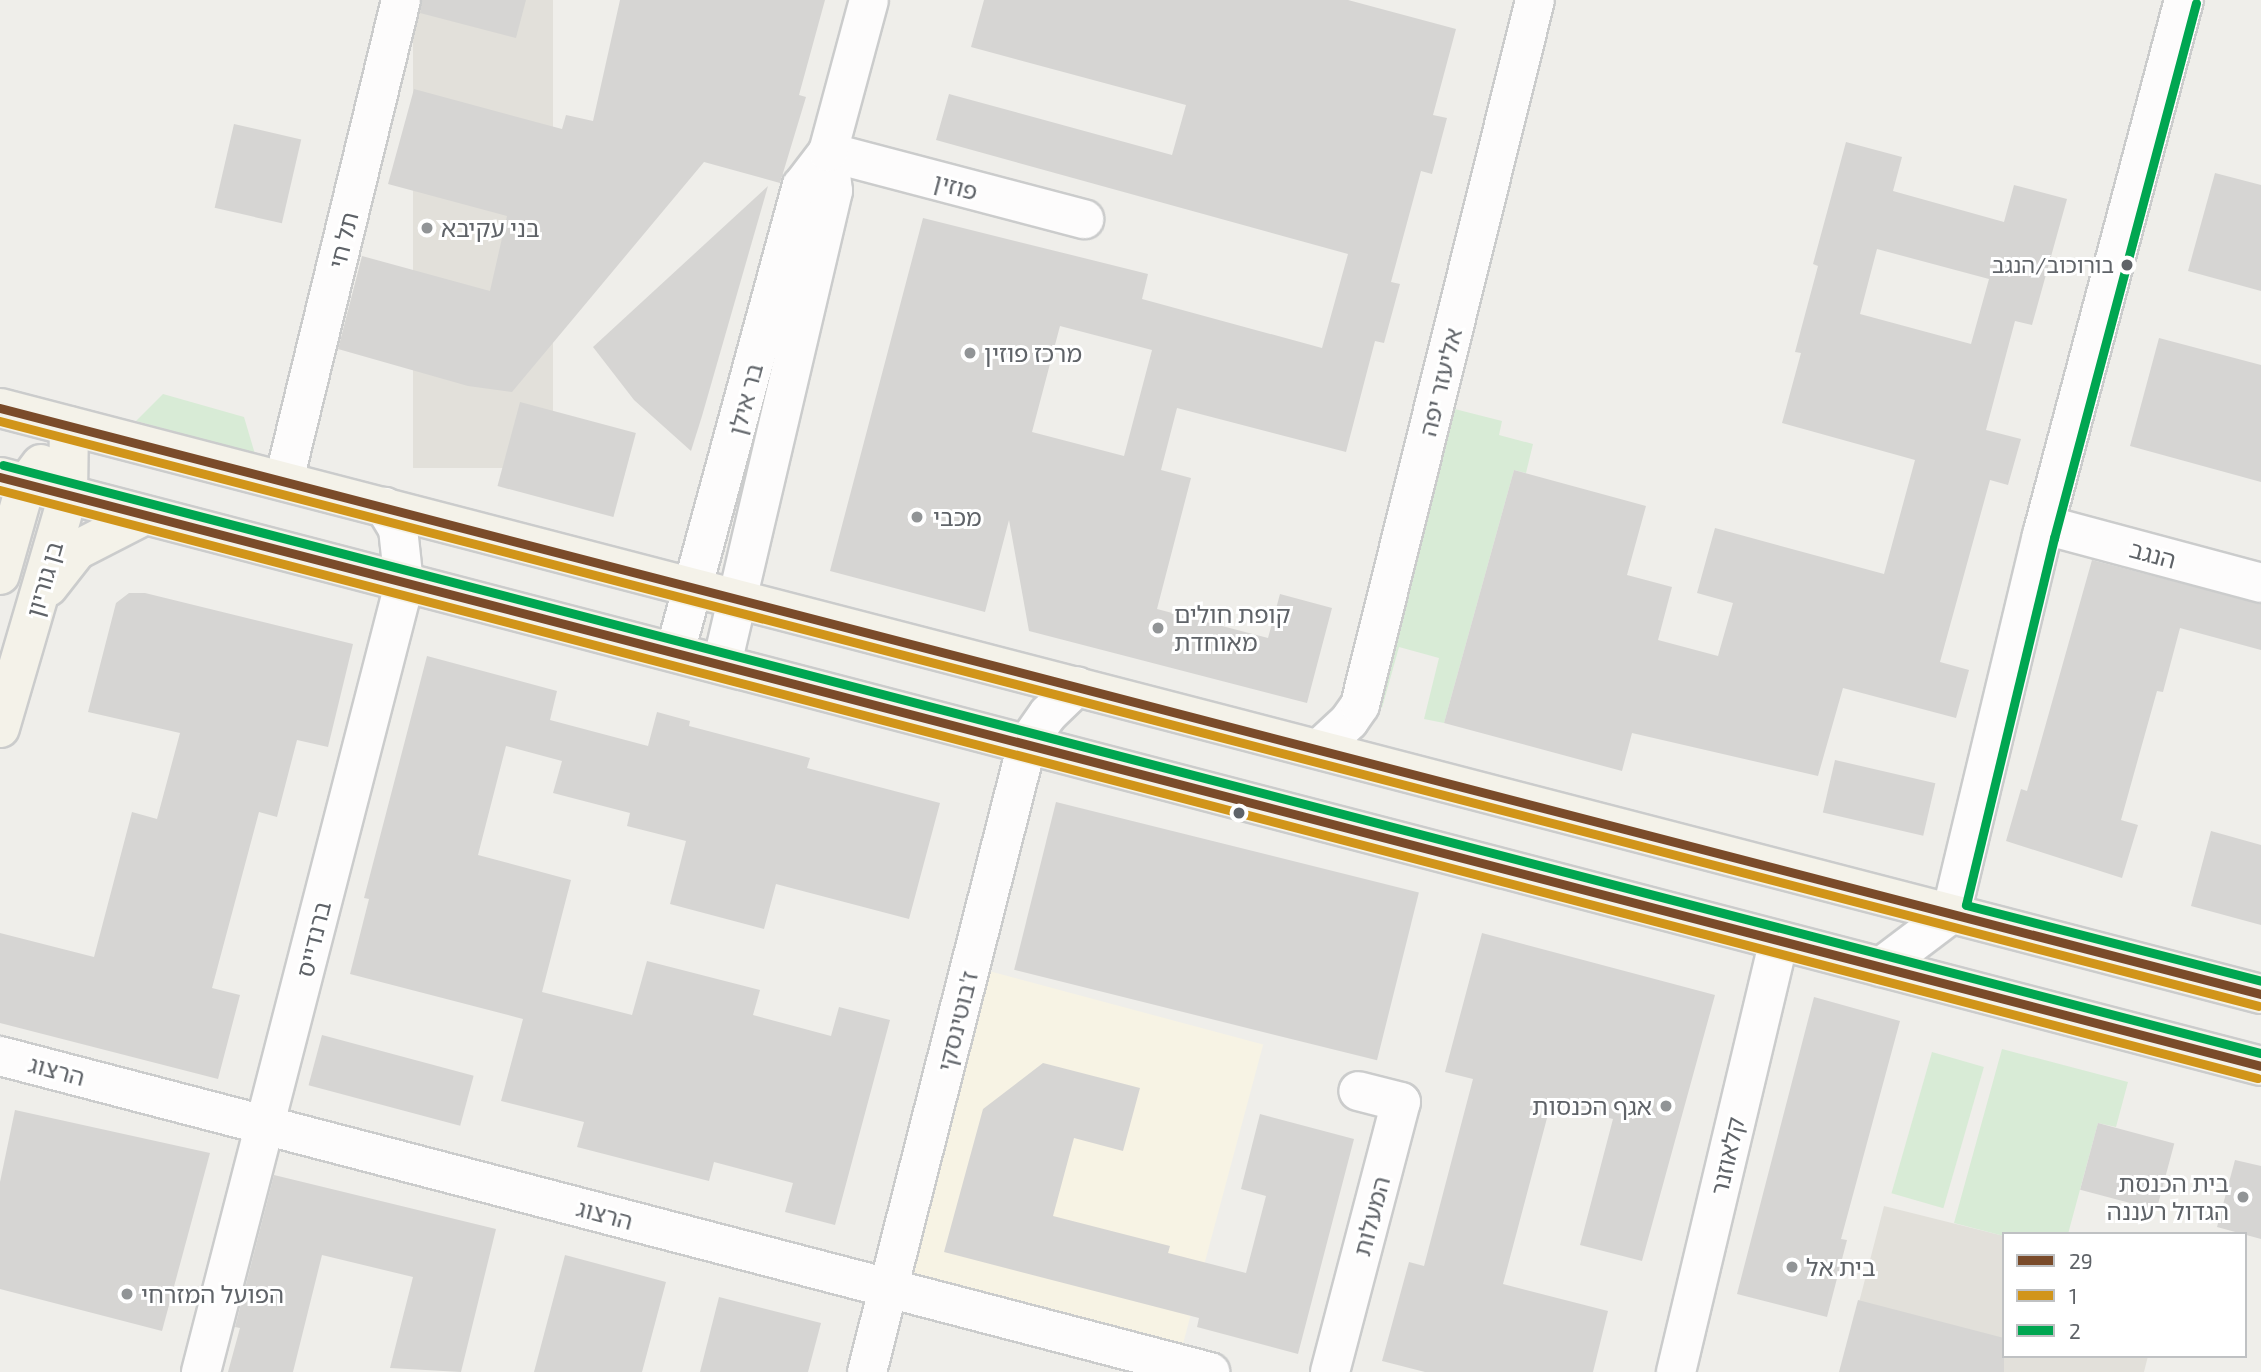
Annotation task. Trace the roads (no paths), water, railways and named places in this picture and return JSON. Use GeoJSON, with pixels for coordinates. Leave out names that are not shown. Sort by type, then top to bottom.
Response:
{"type":"FeatureCollection","features":[{"type":"Feature","properties":{"kind":"main road"},"geometry":{"type":"LineString","coordinates":[[0,408],[1951,914],[2257,989]]}},
{"type":"Feature","properties":{"kind":"main road","name":"בן גוריון"},"geometry":{"type":"LineString","coordinates":[[0,575],[13,480],[69,426]]}},
{"type":"Feature","properties":{"kind":"main road","name":"בן גוריון"},"geometry":{"type":"LineString","coordinates":[[0,728],[68,495],[69,426]]}},
{"type":"Feature","properties":{"kind":"main road"},"geometry":{"type":"LineString","coordinates":[[13,480],[2261,1066]]}},
{"type":"Feature","properties":{"kind":"main road"},"geometry":{"type":"LineString","coordinates":[[38,600],[76,551],[145,515]]}},
{"type":"Feature","properties":{"kind":"street","name":"תל חי"},"geometry":{"type":"LineString","coordinates":[[284,480],[401,0]]}},
{"type":"Feature","properties":{"kind":"street","name":"בר אילן"},"geometry":{"type":"LineString","coordinates":[[675,652],[802,186],[828,152],[869,0]]}},
{"type":"Feature","properties":{"kind":"street","name":"אליעזר יפה"},"geometry":{"type":"LineString","coordinates":[[1319,749],[1349,721],[1360,705],[1535,0]]}},
{"type":"Feature","properties":{"kind":"street"},"geometry":{"type":"LineString","coordinates":[[1881,967],[1951,914],[2045,525],[2184,0]]}},
{"type":"Feature","properties":{"kind":"street","name":"בר אילן"},"geometry":{"type":"LineString","coordinates":[[722,664],[833,191],[828,152]]}},
{"type":"Feature","properties":{"kind":"street","name":"פוזין"},"geometry":{"type":"LineString","coordinates":[[828,152],[1084,219]]}},
{"type":"Feature","properties":{"kind":"street","name":"ברנדייס"},"geometry":{"type":"LineString","coordinates":[[201,1372],[404,584],[404,555],[398,529],[385,507]]}},
{"type":"Feature","properties":{"kind":"street","name":"הנגב"},"geometry":{"type":"LineString","coordinates":[[2045,525],[2261,583]]}},
{"type":"Feature","properties":{"kind":"street","name":"ז'בוטינסקי"},"geometry":{"type":"LineString","coordinates":[[867,1372],[1027,744],[1048,714],[1077,686]]}},
{"type":"Feature","properties":{"kind":"street","name":"קלאוזנר"},"geometry":{"type":"LineString","coordinates":[[1676,1372],[1779,940]]}},
{"type":"Feature","properties":{"kind":"street","name":"הרצוג"},"geometry":{"type":"LineString","coordinates":[[0,1056],[1210,1372]]}},
{"type":"Feature","properties":{"kind":"street","name":"המעלות"},"geometry":{"type":"LineString","coordinates":[[1330,1372],[1401,1102],[1358,1091]]}},
{"type":"Feature","properties":{"kind":"place","name":"בני עקיבא"},"geometry":{"type":"Point","coordinates":[427,228]}},
{"type":"Feature","properties":{"kind":"place","name":"בורוכוב/הנגב"},"geometry":{"type":"Point","coordinates":[2127,265]}},
{"type":"Feature","properties":{"kind":"place","name":"מרכז פוזין"},"geometry":{"type":"Point","coordinates":[970,353]}},
{"type":"Feature","properties":{"kind":"place","name":"מכבי"},"geometry":{"type":"Point","coordinates":[917,517]}},
{"type":"Feature","properties":{"kind":"place","name":"קופת חולים מאוחדת"},"geometry":{"type":"Point","coordinates":[1158,628]}},
{"type":"Feature","properties":{"kind":"place","name":"אגף הכנסות"},"geometry":{"type":"Point","coordinates":[1666,1106]}},
{"type":"Feature","properties":{"kind":"place","name":"בית הכנסת הגדול רעננה"},"geometry":{"type":"Point","coordinates":[2243,1197]}},
{"type":"Feature","properties":{"kind":"place","name":"בית אל"},"geometry":{"type":"Point","coordinates":[1792,1267]}},
{"type":"Feature","properties":{"kind":"place","name":"הפועל המזרחי"},"geometry":{"type":"Point","coordinates":[127,1294]}}]}
